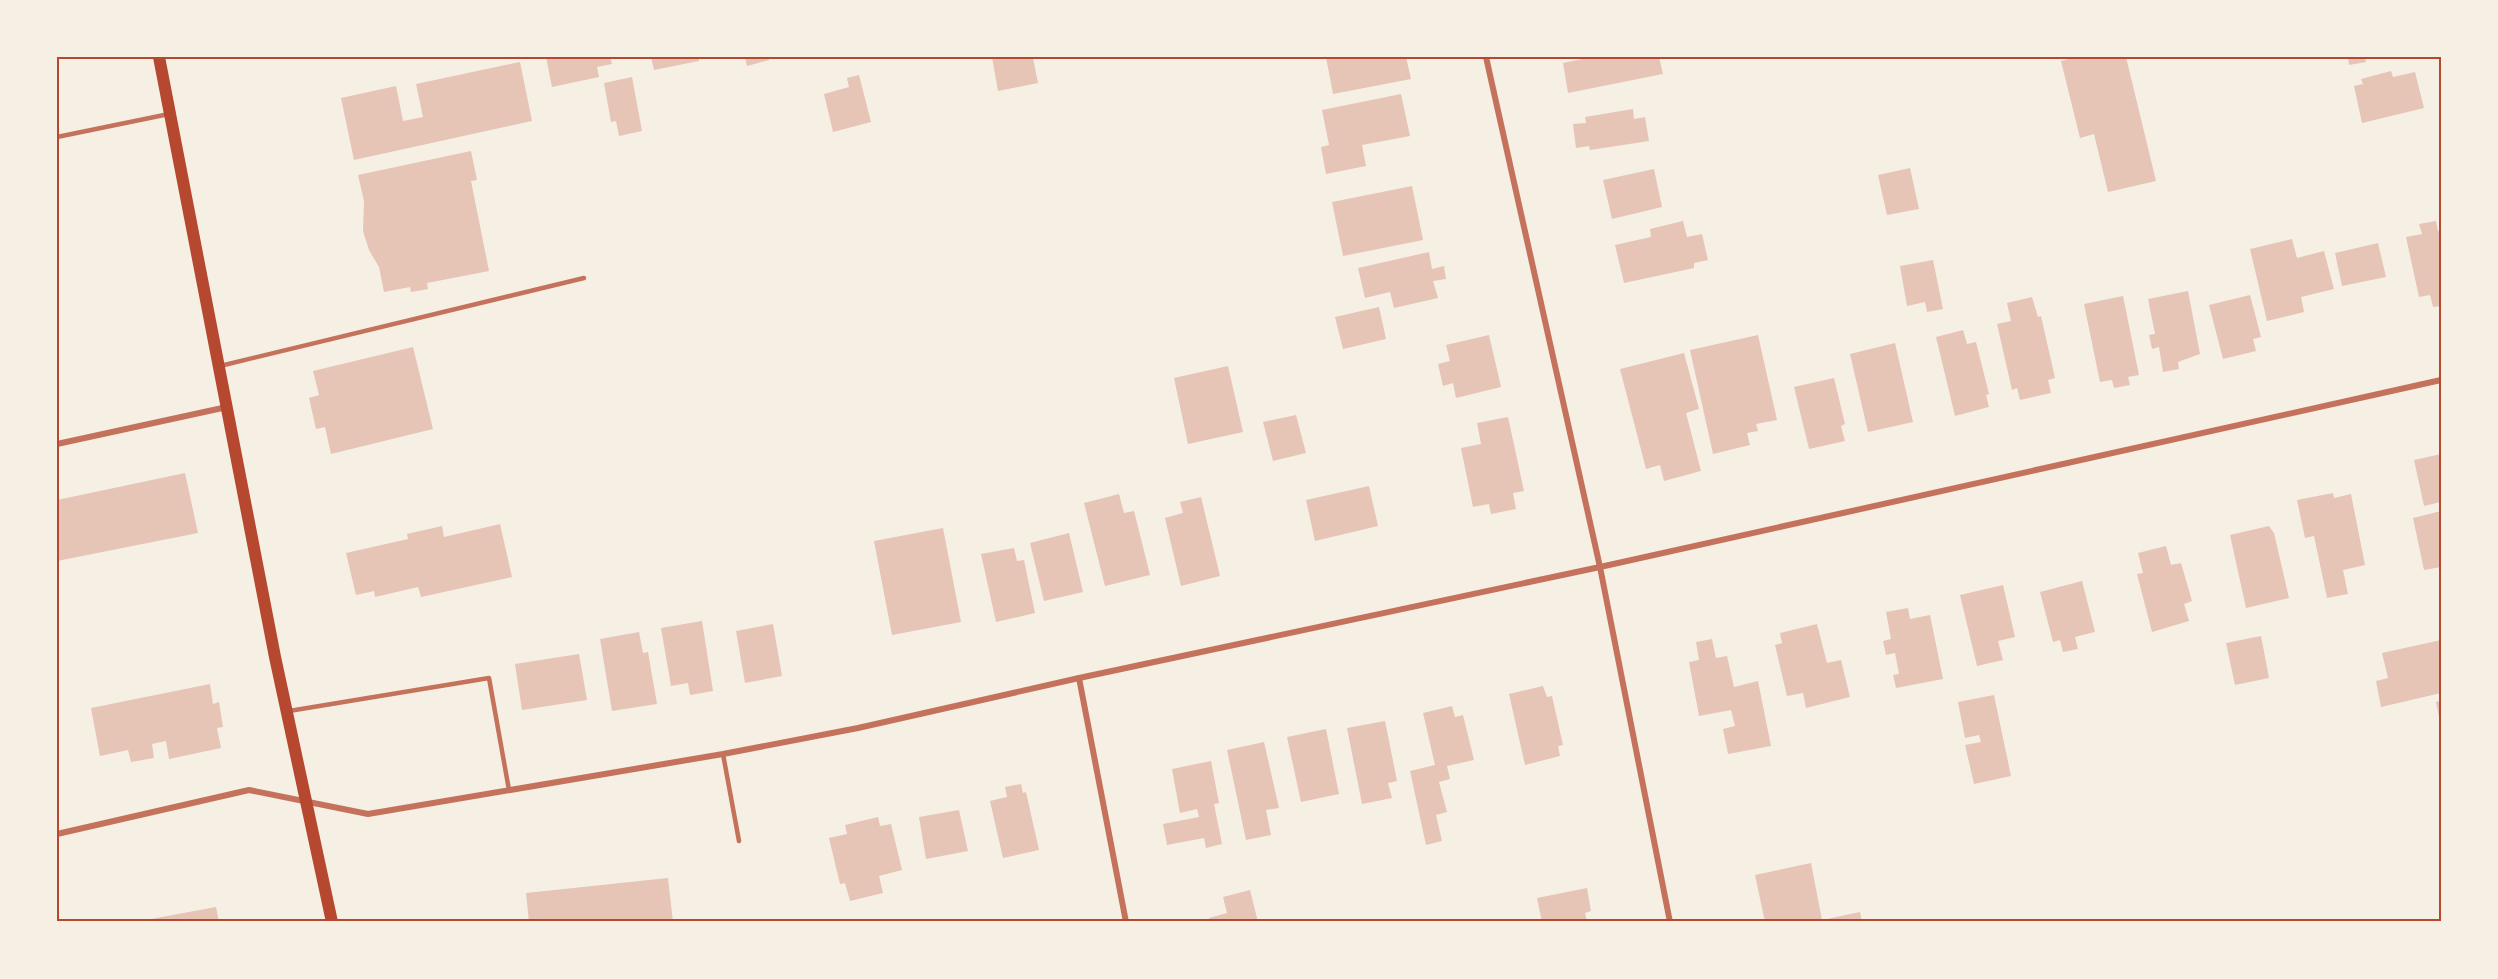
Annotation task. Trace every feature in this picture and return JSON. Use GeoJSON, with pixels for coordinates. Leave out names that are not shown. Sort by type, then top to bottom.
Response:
{"type":"FeatureCollection","features":[{"type":"Feature","properties":{"kind":"main road"},"geometry":{"type":"LineString","coordinates":[[159,57],[287,711],[332,922]]}},
{"type":"Feature","properties":{"kind":"street"},"geometry":{"type":"LineString","coordinates":[[1486,57],[1600,567],[1670,922]]}},
{"type":"Feature","properties":{"kind":"street"},"geometry":{"type":"LineString","coordinates":[[57,834],[249,790],[368,814],[723,754],[858,728],[1079,678],[1600,567],[2441,380]]}},
{"type":"Feature","properties":{"kind":"street"},"geometry":{"type":"LineString","coordinates":[[57,444],[227,407]]}},
{"type":"Feature","properties":{"kind":"street"},"geometry":{"type":"LineString","coordinates":[[1079,678],[1126,922]]}},
{"type":"Feature","properties":{"kind":"lane"},"geometry":{"type":"LineString","coordinates":[[57,137],[170,114]]}},
{"type":"Feature","properties":{"kind":"lane"},"geometry":{"type":"LineString","coordinates":[[219,366],[584,278]]}},
{"type":"Feature","properties":{"kind":"lane"},"geometry":{"type":"LineString","coordinates":[[287,711],[489,678],[509,790]]}},
{"type":"Feature","properties":{"kind":"lane"},"geometry":{"type":"LineString","coordinates":[[723,754],[739,840]]}},
{"type":"Feature","properties":{"kind":"building"},"geometry":{"type":"Polygon","coordinates":[[[546,57],[610,57],[612,64],[597,67],[599,77],[552,87],[546,57]]]}},
{"type":"Feature","properties":{"kind":"building"},"geometry":{"type":"Polygon","coordinates":[[[651,57],[699,57],[699,61],[654,70],[651,57]]]}},
{"type":"Feature","properties":{"kind":"building"},"geometry":{"type":"Polygon","coordinates":[[[745,57],[769,57],[769,60],[747,66],[745,57]]]}},
{"type":"Feature","properties":{"kind":"building"},"geometry":{"type":"Polygon","coordinates":[[[992,57],[1033,58],[1038,83],[998,91],[992,57]]]}},
{"type":"Feature","properties":{"kind":"building"},"geometry":{"type":"Polygon","coordinates":[[[1326,57],[1406,57],[1411,79],[1333,94],[1326,57]]]}},
{"type":"Feature","properties":{"kind":"building"},"geometry":{"type":"Polygon","coordinates":[[[1592,57],[1659,57],[1663,74],[1568,93],[1563,63],[1592,57]]]}},
{"type":"Feature","properties":{"kind":"building"},"geometry":{"type":"Polygon","coordinates":[[[2077,57],[2126,57],[2156,181],[2108,192],[2094,134],[2080,138],[2061,61],[2077,57]]]}},
{"type":"Feature","properties":{"kind":"building"},"geometry":{"type":"Polygon","coordinates":[[[2348,57],[2365,57],[2366,62],[2349,65],[2348,57]]]}},
{"type":"Feature","properties":{"kind":"building"},"geometry":{"type":"Polygon","coordinates":[[[520,62],[532,121],[354,160],[341,98],[396,86],[403,121],[423,117],[416,84],[520,62]]]}},
{"type":"Feature","properties":{"kind":"building"},"geometry":{"type":"Polygon","coordinates":[[[2391,71],[2393,77],[2415,72],[2424,108],[2362,123],[2354,86],[2363,84],[2361,79],[2391,71]]]}},
{"type":"Feature","properties":{"kind":"building"},"geometry":{"type":"Polygon","coordinates":[[[859,75],[871,122],[833,132],[824,94],[849,87],[847,78],[859,75]]]}},
{"type":"Feature","properties":{"kind":"building"},"geometry":{"type":"Polygon","coordinates":[[[632,77],[642,131],[619,136],[616,121],[611,122],[604,83],[632,77]]]}},
{"type":"Feature","properties":{"kind":"building"},"geometry":{"type":"Polygon","coordinates":[[[1401,94],[1410,136],[1362,145],[1366,166],[1326,174],[1321,147],[1329,145],[1322,110],[1401,94]]]}},
{"type":"Feature","properties":{"kind":"building"},"geometry":{"type":"Polygon","coordinates":[[[1633,109],[1634,119],[1645,117],[1649,141],[1590,150],[1589,146],[1576,148],[1573,124],[1586,123],[1585,117],[1633,109]]]}},
{"type":"Feature","properties":{"kind":"building"},"geometry":{"type":"Polygon","coordinates":[[[471,151],[477,180],[471,181],[489,271],[427,283],[428,289],[411,292],[410,287],[384,292],[379,267],[369,250],[363,231],[364,201],[358,175],[471,151]]]}},
{"type":"Feature","properties":{"kind":"building"},"geometry":{"type":"Polygon","coordinates":[[[1910,168],[1919,209],[1887,215],[1878,175],[1910,168]]]}},
{"type":"Feature","properties":{"kind":"building"},"geometry":{"type":"Polygon","coordinates":[[[1654,169],[1662,207],[1612,219],[1603,180],[1654,169]]]}},
{"type":"Feature","properties":{"kind":"building"},"geometry":{"type":"Polygon","coordinates":[[[1412,186],[1423,240],[1343,256],[1332,202],[1412,186]]]}},
{"type":"Feature","properties":{"kind":"building"},"geometry":{"type":"Polygon","coordinates":[[[1683,221],[1687,237],[1702,234],[1708,260],[1694,263],[1694,268],[1624,283],[1615,245],[1651,237],[1650,229],[1683,221]]]}},
{"type":"Feature","properties":{"kind":"building"},"geometry":{"type":"Polygon","coordinates":[[[2436,221],[2438,231],[2441,230],[2441,306],[2433,307],[2430,295],[2419,297],[2406,237],[2422,234],[2419,224],[2436,221]]]}},
{"type":"Feature","properties":{"kind":"building"},"geometry":{"type":"Polygon","coordinates":[[[2292,239],[2297,258],[2324,251],[2334,289],[2301,297],[2304,312],[2267,321],[2250,249],[2292,239]]]}},
{"type":"Feature","properties":{"kind":"building"},"geometry":{"type":"Polygon","coordinates":[[[2378,243],[2386,277],[2342,286],[2335,253],[2378,243]]]}},
{"type":"Feature","properties":{"kind":"building"},"geometry":{"type":"Polygon","coordinates":[[[1429,252],[1432,269],[1444,266],[1446,279],[1433,281],[1438,298],[1394,308],[1390,292],[1365,298],[1358,268],[1429,252]]]}},
{"type":"Feature","properties":{"kind":"building"},"geometry":{"type":"Polygon","coordinates":[[[1933,260],[1943,309],[1927,312],[1925,302],[1907,306],[1900,266],[1933,260]]]}},
{"type":"Feature","properties":{"kind":"building"},"geometry":{"type":"Polygon","coordinates":[[[2188,291],[2200,354],[2178,362],[2179,369],[2163,372],[2159,347],[2152,349],[2149,335],[2155,334],[2148,299],[2188,291]]]}},
{"type":"Feature","properties":{"kind":"building"},"geometry":{"type":"Polygon","coordinates":[[[2250,295],[2261,337],[2253,339],[2256,351],[2223,359],[2209,305],[2250,295]]]}},
{"type":"Feature","properties":{"kind":"building"},"geometry":{"type":"Polygon","coordinates":[[[2123,296],[2139,375],[2128,377],[2130,385],[2114,388],[2112,380],[2100,382],[2084,304],[2123,296]]]}},
{"type":"Feature","properties":{"kind":"building"},"geometry":{"type":"Polygon","coordinates":[[[2032,297],[2038,317],[2041,316],[2055,378],[2048,380],[2051,393],[2020,400],[2017,388],[2012,390],[1997,324],[2011,321],[2007,303],[2032,297]]]}},
{"type":"Feature","properties":{"kind":"building"},"geometry":{"type":"Polygon","coordinates":[[[1379,307],[1386,339],[1343,349],[1335,317],[1379,307]]]}},
{"type":"Feature","properties":{"kind":"building"},"geometry":{"type":"Polygon","coordinates":[[[1963,330],[1967,344],[1976,342],[1989,394],[1986,395],[1989,407],[1955,416],[1936,337],[1963,330]]]}},
{"type":"Feature","properties":{"kind":"building"},"geometry":{"type":"Polygon","coordinates":[[[1489,335],[1501,387],[1456,398],[1453,383],[1443,386],[1438,364],[1450,361],[1446,345],[1489,335]]]}},
{"type":"Feature","properties":{"kind":"building"},"geometry":{"type":"Polygon","coordinates":[[[1758,335],[1777,420],[1756,424],[1758,431],[1747,433],[1750,445],[1713,454],[1690,350],[1758,335]]]}},
{"type":"Feature","properties":{"kind":"building"},"geometry":{"type":"Polygon","coordinates":[[[1895,343],[1913,422],[1868,432],[1850,354],[1895,343]]]}},
{"type":"Feature","properties":{"kind":"building"},"geometry":{"type":"Polygon","coordinates":[[[413,347],[433,429],[331,454],[325,427],[316,429],[309,398],[319,395],[313,371],[413,347]]]}},
{"type":"Feature","properties":{"kind":"building"},"geometry":{"type":"Polygon","coordinates":[[[1684,353],[1699,409],[1686,413],[1701,471],[1664,481],[1660,465],[1646,469],[1620,369],[1684,353]]]}},
{"type":"Feature","properties":{"kind":"building"},"geometry":{"type":"Polygon","coordinates":[[[1228,366],[1243,432],[1188,444],[1174,378],[1228,366]]]}},
{"type":"Feature","properties":{"kind":"building"},"geometry":{"type":"Polygon","coordinates":[[[1834,378],[1845,424],[1841,426],[1845,441],[1809,449],[1794,387],[1834,378]]]}},
{"type":"Feature","properties":{"kind":"building"},"geometry":{"type":"Polygon","coordinates":[[[1296,415],[1306,453],[1273,461],[1263,422],[1296,415]]]}},
{"type":"Feature","properties":{"kind":"building"},"geometry":{"type":"Polygon","coordinates":[[[1508,417],[1524,491],[1513,493],[1516,509],[1491,514],[1489,504],[1473,507],[1461,448],[1481,444],[1477,423],[1508,417]]]}},
{"type":"Feature","properties":{"kind":"building"},"geometry":{"type":"Polygon","coordinates":[[[2441,454],[2441,502],[2424,506],[2414,460],[2441,454]]]}},
{"type":"Feature","properties":{"kind":"building"},"geometry":{"type":"Polygon","coordinates":[[[185,473],[198,533],[57,561],[57,500],[185,473]]]}},
{"type":"Feature","properties":{"kind":"building"},"geometry":{"type":"Polygon","coordinates":[[[1369,486],[1378,526],[1315,541],[1306,500],[1369,486]]]}},
{"type":"Feature","properties":{"kind":"building"},"geometry":{"type":"Polygon","coordinates":[[[2333,493],[2334,498],[2351,494],[2365,565],[2343,570],[2348,594],[2327,598],[2314,536],[2305,538],[2297,500],[2333,493]]]}},
{"type":"Feature","properties":{"kind":"building"},"geometry":{"type":"Polygon","coordinates":[[[1119,494],[1124,513],[1134,511],[1150,575],[1105,586],[1084,503],[1119,494]]]}},
{"type":"Feature","properties":{"kind":"building"},"geometry":{"type":"Polygon","coordinates":[[[1201,497],[1220,576],[1181,586],[1165,518],[1183,513],[1180,502],[1201,497]]]}},
{"type":"Feature","properties":{"kind":"building"},"geometry":{"type":"Polygon","coordinates":[[[2441,511],[2441,567],[2424,570],[2413,518],[2441,511]]]}},
{"type":"Feature","properties":{"kind":"building"},"geometry":{"type":"Polygon","coordinates":[[[500,524],[512,577],[421,597],[418,587],[375,597],[374,591],[356,595],[346,553],[408,539],[407,534],[442,526],[444,537],[500,524]]]}},
{"type":"Feature","properties":{"kind":"building"},"geometry":{"type":"Polygon","coordinates":[[[2269,526],[2274,533],[2289,598],[2246,608],[2230,535],[2269,526]]]}},
{"type":"Feature","properties":{"kind":"building"},"geometry":{"type":"Polygon","coordinates":[[[943,528],[961,622],[892,635],[874,541],[943,528]]]}},
{"type":"Feature","properties":{"kind":"building"},"geometry":{"type":"Polygon","coordinates":[[[1069,533],[1083,592],[1044,601],[1030,543],[1069,533]]]}},
{"type":"Feature","properties":{"kind":"building"},"geometry":{"type":"Polygon","coordinates":[[[2166,546],[2171,565],[2181,563],[2192,601],[2184,604],[2189,621],[2152,632],[2137,574],[2143,573],[2138,553],[2166,546]]]}},
{"type":"Feature","properties":{"kind":"building"},"geometry":{"type":"Polygon","coordinates":[[[1014,548],[1017,561],[1024,560],[1035,613],[996,622],[981,554],[1014,548]]]}},
{"type":"Feature","properties":{"kind":"building"},"geometry":{"type":"Polygon","coordinates":[[[2082,581],[2095,632],[2075,637],[2078,649],[2063,652],[2060,640],[2053,642],[2040,592],[2082,581]]]}},
{"type":"Feature","properties":{"kind":"building"},"geometry":{"type":"Polygon","coordinates":[[[2003,585],[2015,637],[1998,641],[2003,660],[1977,666],[1960,595],[2003,585]]]}},
{"type":"Feature","properties":{"kind":"building"},"geometry":{"type":"Polygon","coordinates":[[[1908,608],[1910,619],[1930,615],[1943,679],[1896,688],[1893,675],[1899,674],[1895,653],[1886,655],[1883,641],[1891,639],[1886,612],[1908,608]]]}},
{"type":"Feature","properties":{"kind":"building"},"geometry":{"type":"Polygon","coordinates":[[[702,621],[713,691],[690,695],[688,683],[671,686],[661,628],[702,621]]]}},
{"type":"Feature","properties":{"kind":"building"},"geometry":{"type":"Polygon","coordinates":[[[773,624],[782,676],[745,683],[736,631],[773,624]]]}},
{"type":"Feature","properties":{"kind":"building"},"geometry":{"type":"Polygon","coordinates":[[[1817,624],[1827,663],[1841,660],[1850,697],[1806,708],[1803,693],[1787,696],[1775,645],[1782,643],[1780,633],[1817,624]]]}},
{"type":"Feature","properties":{"kind":"building"},"geometry":{"type":"Polygon","coordinates":[[[639,632],[643,653],[648,652],[657,704],[612,711],[600,639],[639,632]]]}},
{"type":"Feature","properties":{"kind":"building"},"geometry":{"type":"Polygon","coordinates":[[[2261,636],[2269,678],[2235,685],[2226,643],[2261,636]]]}},
{"type":"Feature","properties":{"kind":"building"},"geometry":{"type":"Polygon","coordinates":[[[1712,639],[1716,658],[1727,656],[1734,687],[1758,681],[1771,746],[1728,754],[1723,729],[1735,726],[1731,710],[1699,716],[1689,662],[1699,660],[1696,642],[1712,639]]]}},
{"type":"Feature","properties":{"kind":"building"},"geometry":{"type":"Polygon","coordinates":[[[2441,640],[2441,693],[2381,707],[2376,681],[2388,678],[2382,653],[2441,640]]]}},
{"type":"Feature","properties":{"kind":"building"},"geometry":{"type":"Polygon","coordinates":[[[579,654],[587,700],[522,710],[515,664],[579,654]]]}},
{"type":"Feature","properties":{"kind":"building"},"geometry":{"type":"Polygon","coordinates":[[[210,684],[213,704],[219,702],[223,727],[217,728],[221,748],[169,759],[166,741],[152,744],[154,758],[131,762],[128,750],[100,756],[91,708],[210,684]]]}},
{"type":"Feature","properties":{"kind":"building"},"geometry":{"type":"Polygon","coordinates":[[[1543,686],[1547,697],[1552,696],[1563,745],[1558,746],[1560,756],[1525,765],[1509,694],[1543,686]]]}},
{"type":"Feature","properties":{"kind":"building"},"geometry":{"type":"Polygon","coordinates":[[[1994,695],[2011,776],[1974,784],[1965,745],[1981,742],[1979,735],[1965,738],[1958,702],[1994,695]]]}},
{"type":"Feature","properties":{"kind":"building"},"geometry":{"type":"Polygon","coordinates":[[[2441,701],[2441,721],[2440,722],[2436,702],[2441,701]]]}},
{"type":"Feature","properties":{"kind":"building"},"geometry":{"type":"Polygon","coordinates":[[[1452,706],[1455,717],[1463,715],[1474,760],[1447,766],[1450,779],[1439,782],[1447,812],[1436,815],[1442,841],[1426,845],[1410,771],[1435,765],[1423,713],[1452,706]]]}},
{"type":"Feature","properties":{"kind":"building"},"geometry":{"type":"Polygon","coordinates":[[[1385,721],[1397,781],[1388,783],[1392,798],[1362,804],[1347,728],[1385,721]]]}},
{"type":"Feature","properties":{"kind":"building"},"geometry":{"type":"Polygon","coordinates":[[[1326,729],[1339,794],[1301,802],[1287,737],[1326,729]]]}},
{"type":"Feature","properties":{"kind":"building"},"geometry":{"type":"Polygon","coordinates":[[[1264,742],[1279,808],[1266,810],[1271,835],[1246,840],[1227,750],[1264,742]]]}},
{"type":"Feature","properties":{"kind":"building"},"geometry":{"type":"Polygon","coordinates":[[[1211,761],[1219,803],[1214,804],[1222,844],[1206,848],[1204,838],[1167,845],[1163,824],[1199,817],[1197,809],[1180,813],[1172,769],[1211,761]]]}},
{"type":"Feature","properties":{"kind":"building"},"geometry":{"type":"Polygon","coordinates":[[[1021,784],[1023,793],[1026,792],[1039,850],[1003,858],[990,801],[1007,797],[1005,787],[1021,784]]]}},
{"type":"Feature","properties":{"kind":"building"},"geometry":{"type":"Polygon","coordinates":[[[959,810],[968,851],[926,859],[919,817],[959,810]]]}},
{"type":"Feature","properties":{"kind":"building"},"geometry":{"type":"Polygon","coordinates":[[[878,817],[880,826],[891,824],[902,870],[879,876],[883,893],[850,901],[845,883],[840,884],[829,838],[847,834],[845,825],[878,817]]]}},
{"type":"Feature","properties":{"kind":"building"},"geometry":{"type":"Polygon","coordinates":[[[1811,863],[1822,920],[1860,912],[1862,922],[1765,922],[1755,875],[1811,863]]]}},
{"type":"Feature","properties":{"kind":"building"},"geometry":{"type":"Polygon","coordinates":[[[668,878],[673,922],[529,922],[526,893],[668,878]]]}},
{"type":"Feature","properties":{"kind":"building"},"geometry":{"type":"Polygon","coordinates":[[[1587,888],[1591,911],[1585,913],[1587,922],[1542,922],[1537,898],[1587,888]]]}},
{"type":"Feature","properties":{"kind":"building"},"geometry":{"type":"Polygon","coordinates":[[[1250,890],[1258,922],[1210,922],[1209,918],[1227,913],[1223,897],[1250,890]]]}},
{"type":"Feature","properties":{"kind":"building"},"geometry":{"type":"Polygon","coordinates":[[[216,907],[219,922],[140,922],[140,921],[216,907]]]}}]}
